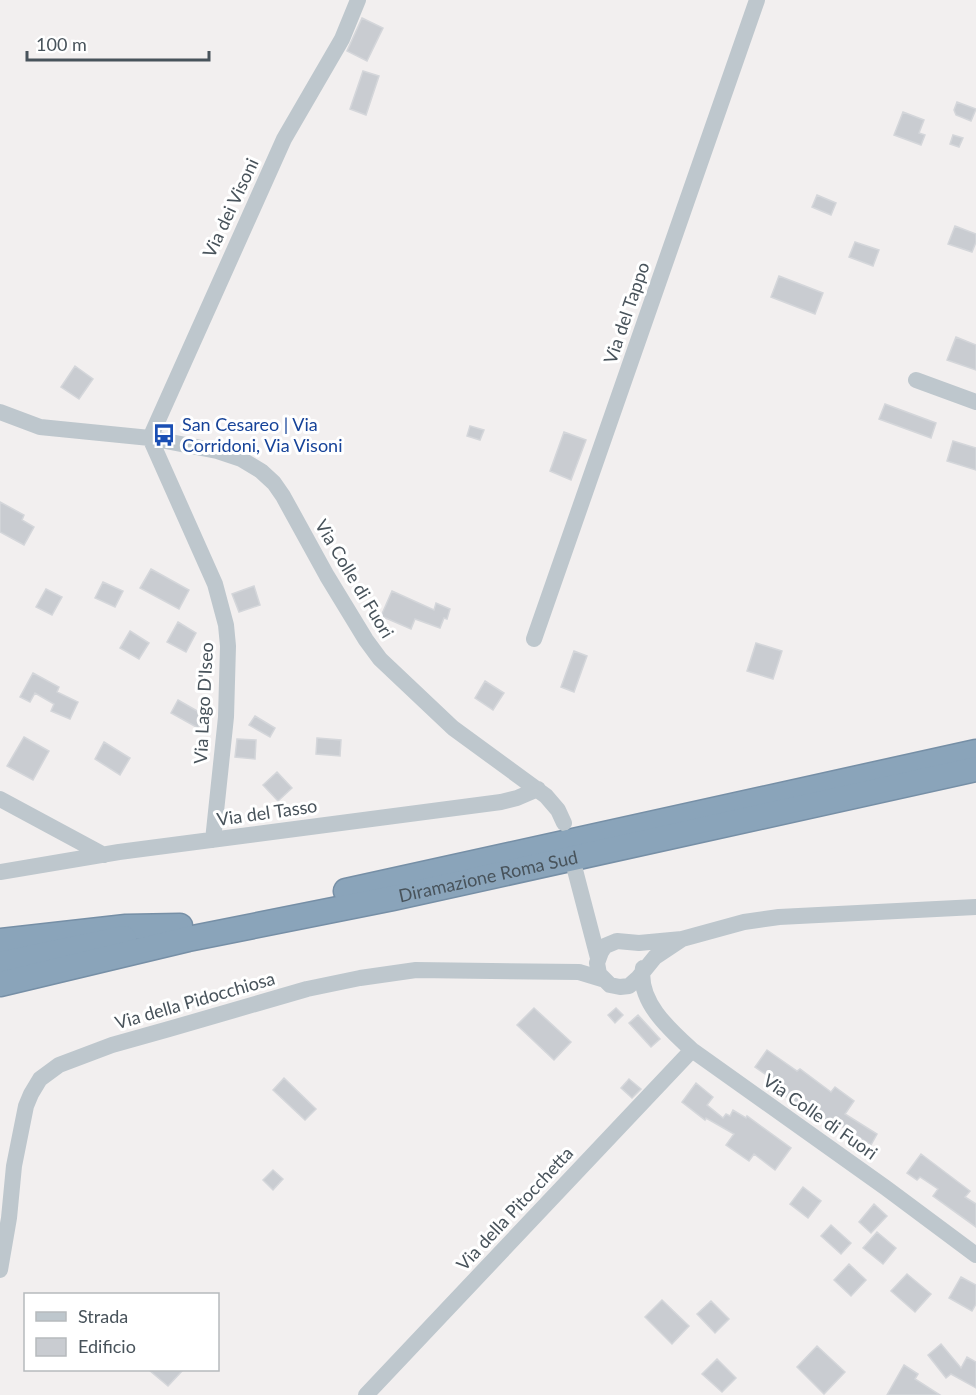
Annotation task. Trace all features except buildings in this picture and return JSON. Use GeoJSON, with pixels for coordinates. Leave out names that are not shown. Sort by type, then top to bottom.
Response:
{"type":"FeatureCollection","features":[{"type":"Feature","properties":{"kind":"highway","name":"Diramazione Roma Sud"},"geometry":{"type":"LineString","coordinates":[[0,964],[281,906],[976,752]]}},
{"type":"Feature","properties":{"kind":"highway","name":"Diramazione Roma Sud"},"geometry":{"type":"LineString","coordinates":[[0,984],[188,939],[416,893],[976,770]]}},
{"type":"Feature","properties":{"kind":"highway"},"geometry":{"type":"LineString","coordinates":[[0,941],[126,927],[180,926]]}},
{"type":"Feature","properties":{"kind":"street","name":"Via dei Visoni"},"geometry":{"type":"LineString","coordinates":[[150,438],[284,139],[342,39],[358,0]]}},
{"type":"Feature","properties":{"kind":"street","name":"Via del Tappo"},"geometry":{"type":"LineString","coordinates":[[534,639],[758,0]]}},
{"type":"Feature","properties":{"kind":"street"},"geometry":{"type":"LineString","coordinates":[[916,380],[976,402]]}},
{"type":"Feature","properties":{"kind":"street","name":"Via Colle di Fuori"},"geometry":{"type":"LineString","coordinates":[[0,412],[40,427],[150,438],[222,452],[241,459],[265,474],[283,496],[327,576],[366,640],[380,658],[453,728],[538,789],[555,805],[564,823]]}},
{"type":"Feature","properties":{"kind":"street","name":"Via Lago D'Iseo"},"geometry":{"type":"LineString","coordinates":[[150,438],[215,584],[226,624],[228,646],[226,717],[213,840]]}},
{"type":"Feature","properties":{"kind":"street","name":"Via del Tasso"},"geometry":{"type":"LineString","coordinates":[[0,872],[104,855],[501,802],[538,789]]}},
{"type":"Feature","properties":{"kind":"street"},"geometry":{"type":"LineString","coordinates":[[0,799],[104,855]]}},
{"type":"Feature","properties":{"kind":"street"},"geometry":{"type":"LineString","coordinates":[[575,870],[602,979],[615,987],[626,987],[636,981],[655,957],[682,939]]}},
{"type":"Feature","properties":{"kind":"street"},"geometry":{"type":"LineString","coordinates":[[598,958],[605,946],[622,941],[639,943],[682,939],[736,924],[779,917],[976,907]]}},
{"type":"Feature","properties":{"kind":"street"},"geometry":{"type":"LineString","coordinates":[[587,919],[599,934],[637,948],[641,953],[644,966],[642,972]]}},
{"type":"Feature","properties":{"kind":"street","name":"Via della Pidocchiosa"},"geometry":{"type":"LineString","coordinates":[[563,972],[585,968],[598,958]]}},
{"type":"Feature","properties":{"kind":"street","name":"Via della Pidocchiosa"},"geometry":{"type":"LineString","coordinates":[[0,1270],[9,1218],[14,1166],[26,1106],[33,1088],[40,1079],[59,1065],[112,1045],[307,989],[360,978],[416,970],[586,973],[602,979]]}},
{"type":"Feature","properties":{"kind":"street","name":"Via Colle di Fuori"},"geometry":{"type":"LineString","coordinates":[[642,972],[644,989],[650,1003],[692,1050],[976,1255]]}},
{"type":"Feature","properties":{"kind":"street","name":"Via Colle di Fuori"},"geometry":{"type":"LineString","coordinates":[[626,987],[650,1003]]}},
{"type":"Feature","properties":{"kind":"street","name":"Via della Pitocchetta"},"geometry":{"type":"LineString","coordinates":[[366,1395],[692,1050]]}},
{"type":"Feature","properties":{"kind":"place","name":"San Cesareo | Via Corridoni, Via Visoni"},"geometry":{"type":"Point","coordinates":[164,435]}}]}
